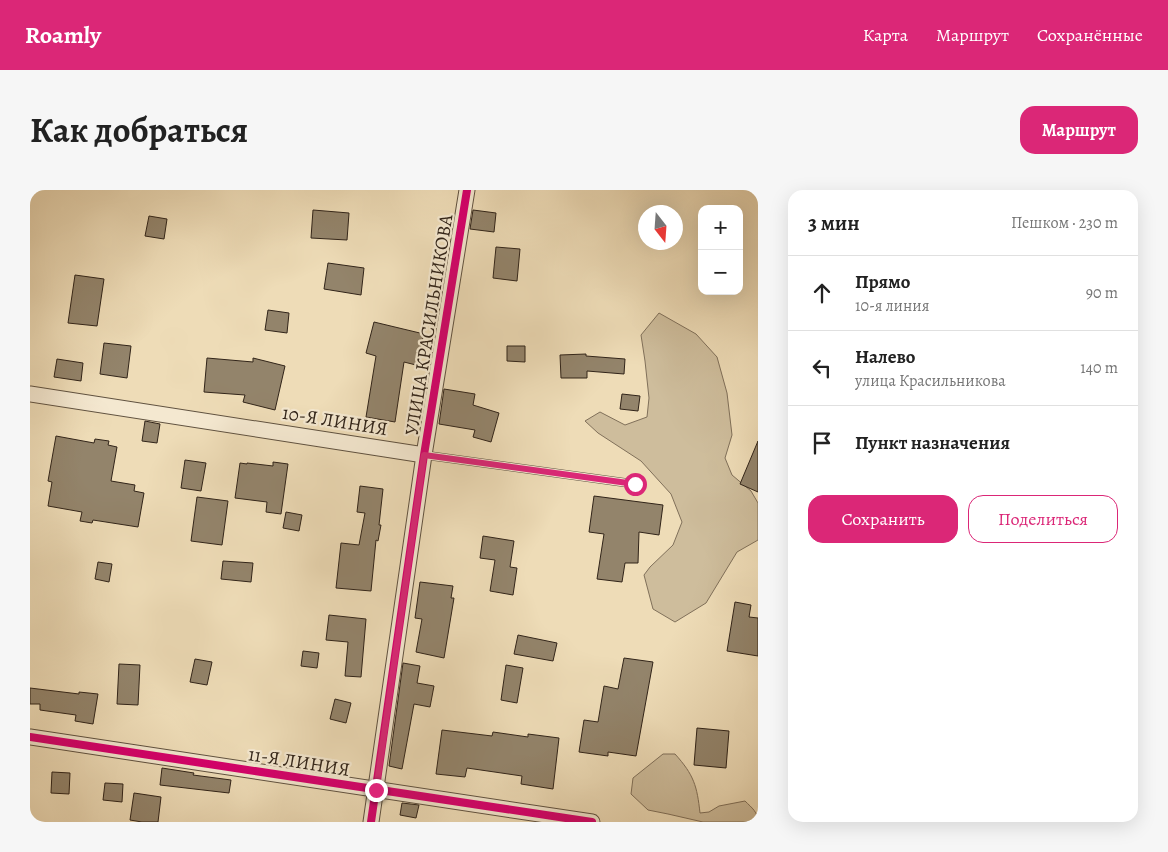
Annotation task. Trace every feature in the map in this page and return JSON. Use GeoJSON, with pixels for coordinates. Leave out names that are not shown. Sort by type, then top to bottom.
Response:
{"type":"FeatureCollection","features":[{"type":"Feature","properties":{"kind":"street","name":"УЛИЦА КРАСИЛЬНИКОВА"},"geometry":{"type":"LineString","coordinates":[[371,822],[424,455],[467,190]]}},
{"type":"Feature","properties":{"kind":"street","name":"10-Я ЛИНИЯ"},"geometry":{"type":"LineString","coordinates":[[30,394],[424,455]]}},
{"type":"Feature","properties":{"kind":"street","name":"11-Я ЛИНИЯ"},"geometry":{"type":"LineString","coordinates":[[30,737],[592,822]]}},
{"type":"Feature","properties":{"kind":"lane","name":"10-Я ЛИНИЯ"},"geometry":{"type":"LineString","coordinates":[[424,455],[635,484]]}},
{"type":"Feature","properties":{"kind":"shaded area"},"geometry":{"type":"Polygon","coordinates":[[[659,313],[696,334],[717,357],[727,393],[732,435],[725,458],[732,475],[751,491],[758,503],[758,540],[737,552],[706,603],[675,622],[653,609],[644,575],[673,545],[682,522],[671,494],[641,461],[598,433],[585,421],[600,412],[625,425],[647,417],[649,398],[641,335],[659,313]]]}},
{"type":"Feature","properties":{"kind":"shaded area"},"geometry":{"type":"Polygon","coordinates":[[[663,754],[675,754],[686,768],[694,781],[700,813],[709,812],[719,806],[745,801],[756,813],[758,822],[703,822],[648,810],[631,794],[633,778],[663,754]]]}},
{"type":"Feature","properties":{"kind":"building"},"geometry":{"type":"Polygon","coordinates":[[[313,210],[349,213],[347,240],[311,238],[313,210]]]}},
{"type":"Feature","properties":{"kind":"building"},"geometry":{"type":"Polygon","coordinates":[[[473,210],[496,213],[494,232],[470,229],[473,210]]]}},
{"type":"Feature","properties":{"kind":"building"},"geometry":{"type":"Polygon","coordinates":[[[149,216],[167,219],[164,239],[145,236],[149,216]]]}},
{"type":"Feature","properties":{"kind":"building"},"geometry":{"type":"Polygon","coordinates":[[[496,247],[520,249],[517,281],[493,278],[496,247]]]}},
{"type":"Feature","properties":{"kind":"building"},"geometry":{"type":"Polygon","coordinates":[[[328,263],[364,268],[361,295],[324,289],[328,263]]]}},
{"type":"Feature","properties":{"kind":"building"},"geometry":{"type":"Polygon","coordinates":[[[75,275],[104,279],[97,326],[68,323],[75,275]]]}},
{"type":"Feature","properties":{"kind":"building"},"geometry":{"type":"Polygon","coordinates":[[[268,310],[289,313],[287,333],[265,330],[268,310]]]}},
{"type":"Feature","properties":{"kind":"building"},"geometry":{"type":"Polygon","coordinates":[[[374,322],[424,334],[416,365],[404,362],[395,422],[366,417],[376,356],[366,353],[374,322]]]}},
{"type":"Feature","properties":{"kind":"building"},"geometry":{"type":"Polygon","coordinates":[[[104,343],[131,346],[127,378],[100,374],[104,343]]]}},
{"type":"Feature","properties":{"kind":"building"},"geometry":{"type":"Polygon","coordinates":[[[507,346],[525,346],[525,362],[507,361],[507,346]]]}},
{"type":"Feature","properties":{"kind":"building"},"geometry":{"type":"Polygon","coordinates":[[[586,354],[586,356],[625,359],[624,374],[587,371],[587,378],[561,378],[560,355],[586,354]]]}},
{"type":"Feature","properties":{"kind":"building"},"geometry":{"type":"Polygon","coordinates":[[[207,358],[253,362],[253,358],[285,366],[275,410],[243,402],[245,395],[204,392],[207,358]]]}},
{"type":"Feature","properties":{"kind":"building"},"geometry":{"type":"Polygon","coordinates":[[[57,359],[83,363],[81,381],[54,377],[57,359]]]}},
{"type":"Feature","properties":{"kind":"building"},"geometry":{"type":"Polygon","coordinates":[[[444,389],[475,394],[473,405],[499,413],[491,442],[473,437],[475,430],[439,424],[444,389]]]}},
{"type":"Feature","properties":{"kind":"building"},"geometry":{"type":"Polygon","coordinates":[[[622,394],[640,396],[638,411],[620,409],[622,394]]]}},
{"type":"Feature","properties":{"kind":"building"},"geometry":{"type":"Polygon","coordinates":[[[145,421],[160,424],[157,443],[142,441],[145,421]]]}},
{"type":"Feature","properties":{"kind":"building"},"geometry":{"type":"Polygon","coordinates":[[[56,436],[94,443],[95,439],[109,441],[108,445],[117,447],[111,481],[135,485],[134,491],[144,493],[138,527],[93,520],[92,523],[80,521],[82,512],[48,506],[52,482],[48,481],[56,436]]]}},
{"type":"Feature","properties":{"kind":"building"},"geometry":{"type":"Polygon","coordinates":[[[758,441],[758,492],[740,484],[758,441]]]}},
{"type":"Feature","properties":{"kind":"building"},"geometry":{"type":"Polygon","coordinates":[[[185,460],[206,463],[201,491],[181,488],[185,460]]]}},
{"type":"Feature","properties":{"kind":"building"},"geometry":{"type":"Polygon","coordinates":[[[273,462],[288,464],[281,514],[266,512],[267,502],[235,498],[240,463],[273,466],[273,462]]]}},
{"type":"Feature","properties":{"kind":"building"},"geometry":{"type":"Polygon","coordinates":[[[360,486],[383,489],[379,525],[381,525],[378,541],[376,540],[371,591],[336,588],[341,543],[359,545],[365,513],[357,512],[360,486]]]}},
{"type":"Feature","properties":{"kind":"building"},"geometry":{"type":"Polygon","coordinates":[[[594,496],[663,505],[659,535],[639,532],[638,563],[625,563],[622,582],[597,579],[604,534],[589,532],[594,496]]]}},
{"type":"Feature","properties":{"kind":"building"},"geometry":{"type":"Polygon","coordinates":[[[197,497],[228,501],[222,545],[191,541],[197,497]]]}},
{"type":"Feature","properties":{"kind":"building"},"geometry":{"type":"Polygon","coordinates":[[[286,512],[302,515],[299,531],[283,528],[286,512]]]}},
{"type":"Feature","properties":{"kind":"building"},"geometry":{"type":"Polygon","coordinates":[[[483,536],[514,541],[510,567],[517,568],[513,595],[490,591],[495,560],[480,558],[483,536]]]}},
{"type":"Feature","properties":{"kind":"building"},"geometry":{"type":"Polygon","coordinates":[[[223,561],[253,563],[251,582],[221,579],[223,561]]]}},
{"type":"Feature","properties":{"kind":"building"},"geometry":{"type":"Polygon","coordinates":[[[98,562],[112,564],[109,582],[95,579],[98,562]]]}},
{"type":"Feature","properties":{"kind":"building"},"geometry":{"type":"Polygon","coordinates":[[[420,582],[453,586],[451,598],[454,598],[444,658],[416,652],[422,619],[415,618],[420,582]]]}},
{"type":"Feature","properties":{"kind":"building"},"geometry":{"type":"Polygon","coordinates":[[[735,602],[751,605],[749,617],[758,618],[758,656],[727,651],[735,602]]]}},
{"type":"Feature","properties":{"kind":"building"},"geometry":{"type":"Polygon","coordinates":[[[329,615],[366,619],[361,677],[345,676],[348,642],[326,640],[329,615]]]}},
{"type":"Feature","properties":{"kind":"building"},"geometry":{"type":"Polygon","coordinates":[[[518,635],[557,643],[553,661],[514,654],[518,635]]]}},
{"type":"Feature","properties":{"kind":"building"},"geometry":{"type":"Polygon","coordinates":[[[303,651],[319,653],[317,668],[301,666],[303,651]]]}},
{"type":"Feature","properties":{"kind":"building"},"geometry":{"type":"Polygon","coordinates":[[[624,658],[653,662],[636,756],[608,752],[608,756],[579,752],[584,720],[598,722],[604,686],[618,689],[624,658]]]}},
{"type":"Feature","properties":{"kind":"building"},"geometry":{"type":"Polygon","coordinates":[[[195,659],[212,662],[207,685],[190,682],[195,659]]]}},
{"type":"Feature","properties":{"kind":"building"},"geometry":{"type":"Polygon","coordinates":[[[403,663],[420,666],[417,683],[434,686],[430,707],[414,704],[402,769],[389,766],[403,663]]]}},
{"type":"Feature","properties":{"kind":"building"},"geometry":{"type":"Polygon","coordinates":[[[119,664],[140,665],[138,705],[117,704],[119,664]]]}},
{"type":"Feature","properties":{"kind":"building"},"geometry":{"type":"Polygon","coordinates":[[[506,665],[523,668],[517,703],[501,700],[506,665]]]}},
{"type":"Feature","properties":{"kind":"building"},"geometry":{"type":"Polygon","coordinates":[[[30,688],[79,694],[79,692],[98,694],[93,724],[75,721],[76,715],[40,710],[40,704],[30,704],[30,688]]]}},
{"type":"Feature","properties":{"kind":"building"},"geometry":{"type":"Polygon","coordinates":[[[335,699],[351,703],[346,723],[330,719],[335,699]]]}},
{"type":"Feature","properties":{"kind":"building"},"geometry":{"type":"Polygon","coordinates":[[[697,728],[729,731],[726,768],[694,765],[697,728]]]}},
{"type":"Feature","properties":{"kind":"building"},"geometry":{"type":"Polygon","coordinates":[[[442,730],[492,736],[493,732],[528,737],[528,734],[559,738],[553,789],[521,784],[522,776],[467,768],[465,777],[436,774],[442,730]]]}},
{"type":"Feature","properties":{"kind":"building"},"geometry":{"type":"Polygon","coordinates":[[[162,768],[194,773],[193,775],[231,780],[229,793],[160,785],[162,768]]]}},
{"type":"Feature","properties":{"kind":"building"},"geometry":{"type":"Polygon","coordinates":[[[52,772],[70,773],[69,794],[51,793],[52,772]]]}},
{"type":"Feature","properties":{"kind":"building"},"geometry":{"type":"Polygon","coordinates":[[[105,783],[123,784],[122,802],[103,800],[105,783]]]}},
{"type":"Feature","properties":{"kind":"building"},"geometry":{"type":"Polygon","coordinates":[[[134,793],[161,797],[158,822],[130,820],[134,793]]]}},
{"type":"Feature","properties":{"kind":"building"},"geometry":{"type":"Polygon","coordinates":[[[402,803],[419,805],[416,818],[400,815],[402,803]]]}},
{"type":"Feature","properties":{"kind":"cycle path"},"geometry":{"type":"LineString","coordinates":[[371,822],[424,455],[467,190]]}},
{"type":"Feature","properties":{"kind":"cycle path"},"geometry":{"type":"LineString","coordinates":[[30,737],[592,822]]}},
{"type":"Feature","properties":{"kind":"route"},"geometry":{"type":"LineString","coordinates":[[376,790],[424,455],[635,484]]}}]}
